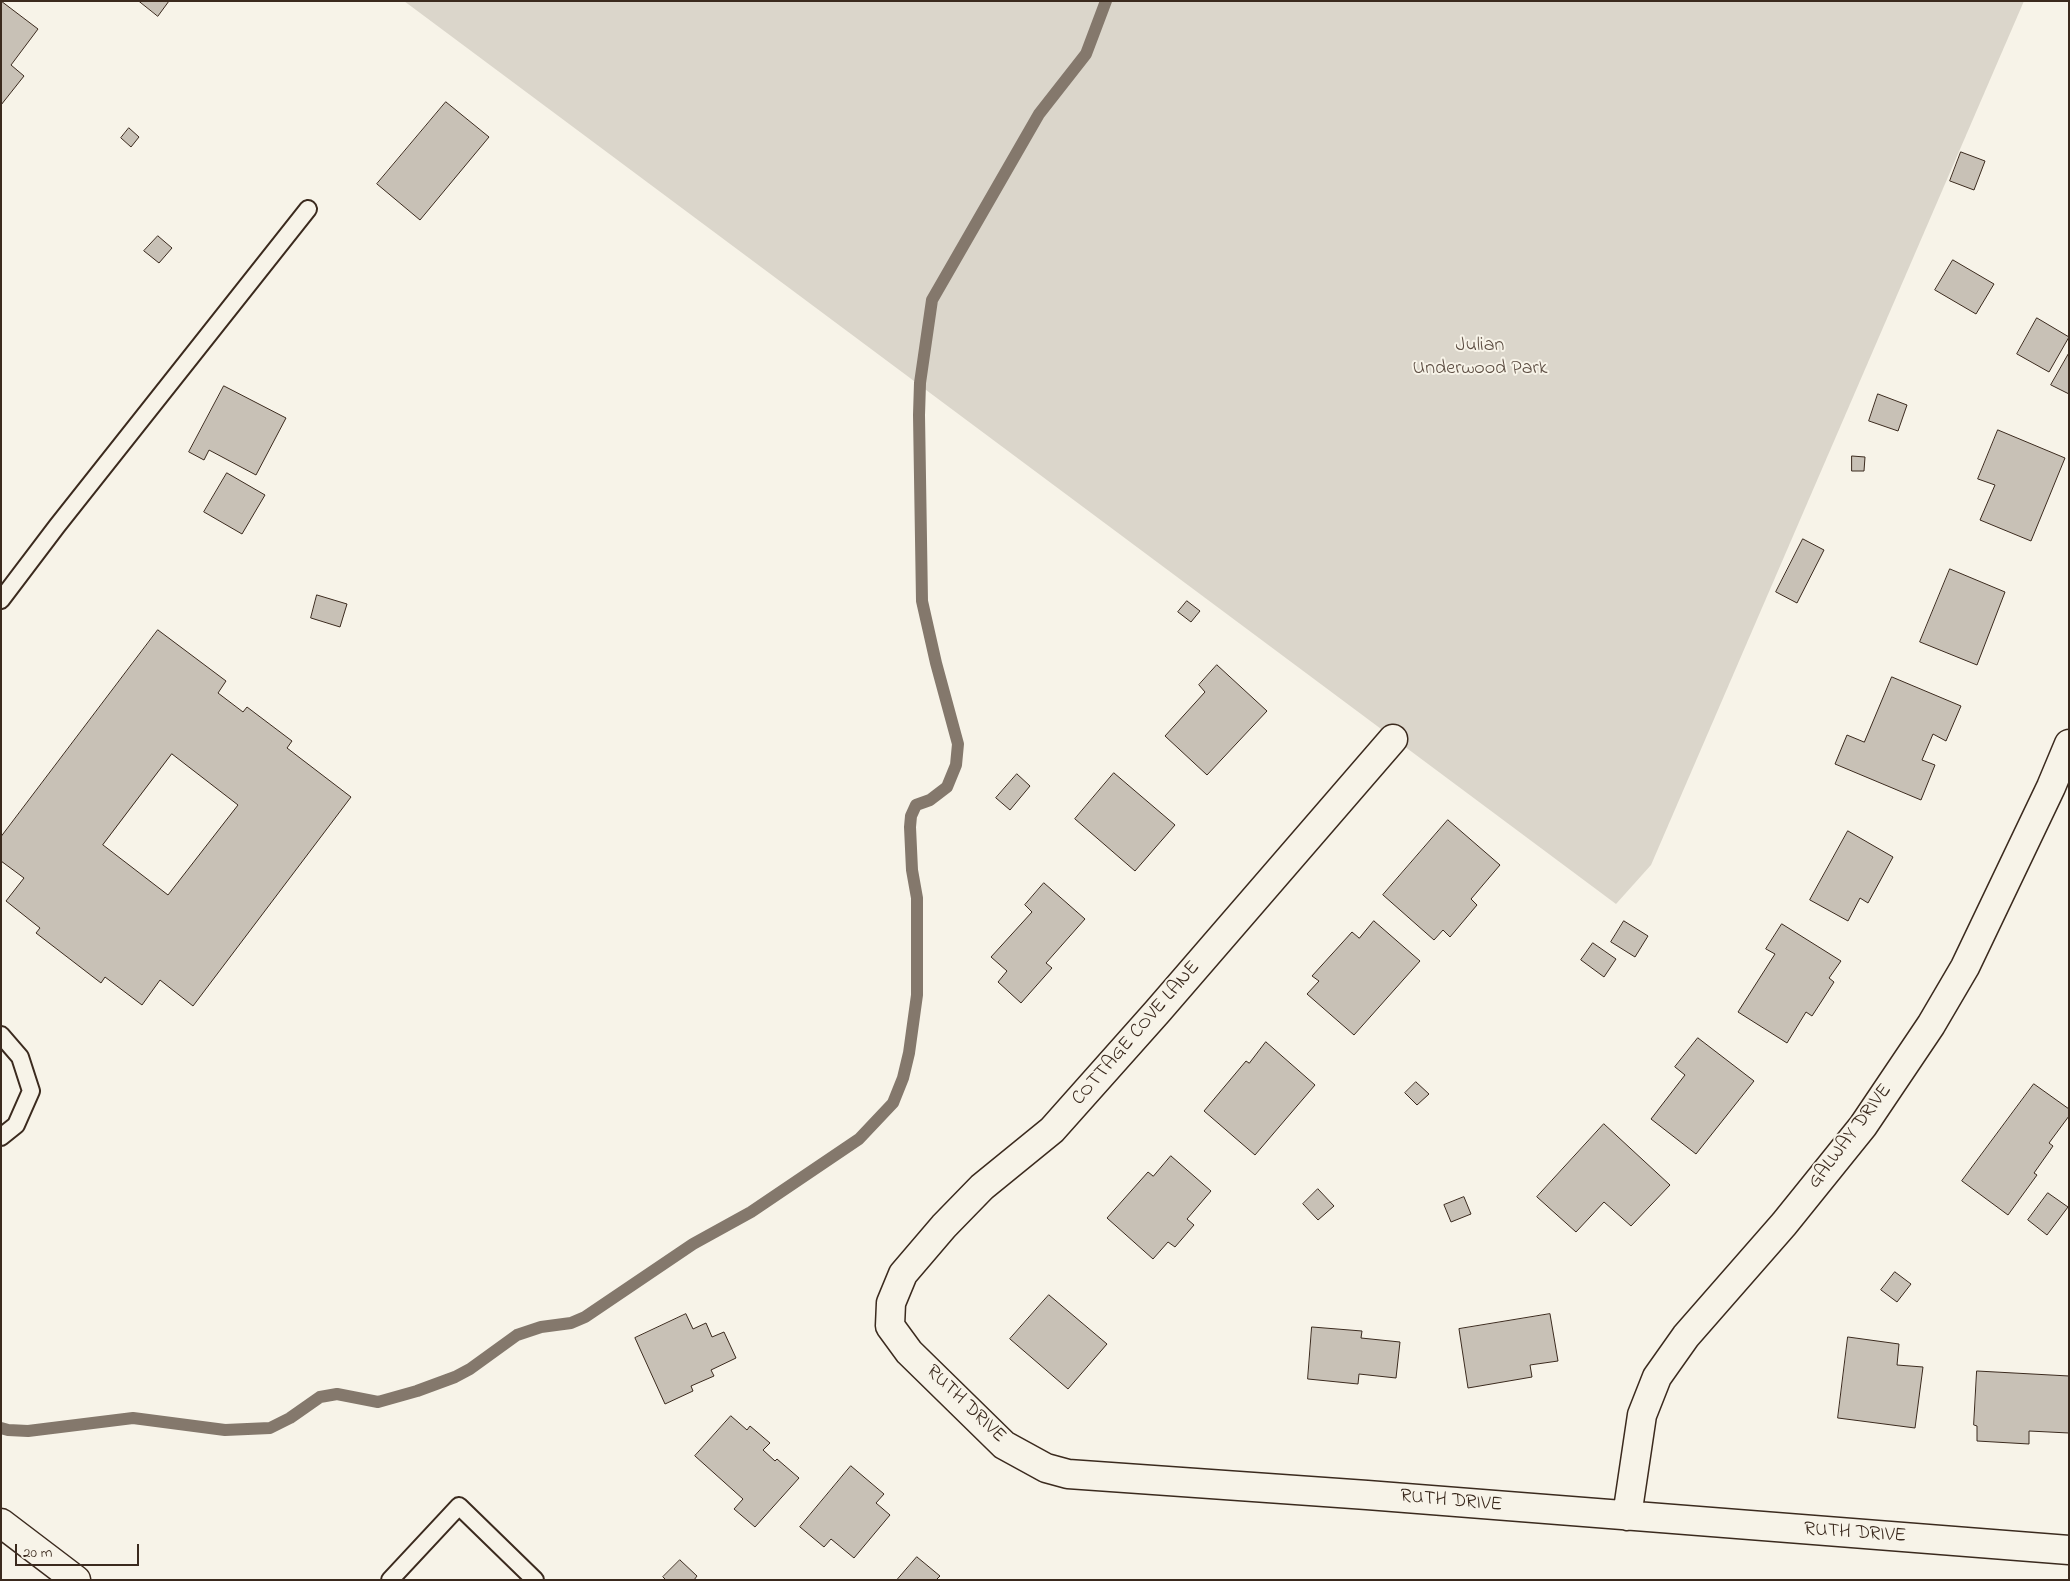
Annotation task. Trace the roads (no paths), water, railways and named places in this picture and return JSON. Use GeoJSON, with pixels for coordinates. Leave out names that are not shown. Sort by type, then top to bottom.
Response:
{"type":"FeatureCollection","features":[{"type":"Feature","properties":{"kind":"street","name":"COTTAGE COVE LANE"},"geometry":{"type":"LineString","coordinates":[[890,1326],[891,1303],[903,1274],[944,1226],[982,1186],[1052,1130],[1394,739]]}},
{"type":"Feature","properties":{"kind":"street","name":"GALWAY DRIVE"},"geometry":{"type":"LineString","coordinates":[[1627,1516],[1642,1415],[1657,1378],[1686,1336],[1784,1224],[1863,1126],[1931,1026],[1969,958],[2051,788],[2069,744]]}},
{"type":"Feature","properties":{"kind":"street","name":"RUTH DRIVE"},"geometry":{"type":"LineString","coordinates":[[890,1326],[909,1352],[1004,1445],[1046,1468],[1068,1474],[1357,1494],[2069,1550]]}},
{"type":"Feature","properties":{"kind":"street"},"geometry":{"type":"LineString","coordinates":[[1,1523],[65,1577]]}},
{"type":"Feature","properties":{"kind":"lane"},"geometry":{"type":"LineString","coordinates":[[1,600],[57,526],[308,209]]}},
{"type":"Feature","properties":{"kind":"lane"},"geometry":{"type":"LineString","coordinates":[[1,1035],[20,1057],[31,1091],[16,1125],[1,1137]]}},
{"type":"Feature","properties":{"kind":"lane"},"geometry":{"type":"LineString","coordinates":[[390,1580],[459,1506],[535,1580]]}},
{"type":"Feature","properties":{"kind":"waterway"},"geometry":{"type":"LineString","coordinates":[[1,1428],[28,1431],[133,1418],[225,1430],[270,1428],[290,1418],[320,1397],[337,1394],[378,1402],[417,1391],[455,1377],[470,1369],[517,1335],[541,1327],[571,1323],[585,1317],[693,1244],[751,1212],[859,1139],[893,1103],[903,1078],[909,1053],[917,995],[917,898],[912,870],[911,816],[916,805],[930,800],[947,787],[956,765],[958,744],[936,663],[922,601],[920,383],[932,300],[1039,114],[1086,54],[1106,1]]}},
{"type":"Feature","properties":{"kind":"park label","name":"Julian Underwood Park"},"geometry":{"type":"Point","coordinates":[1480,358]}}]}
